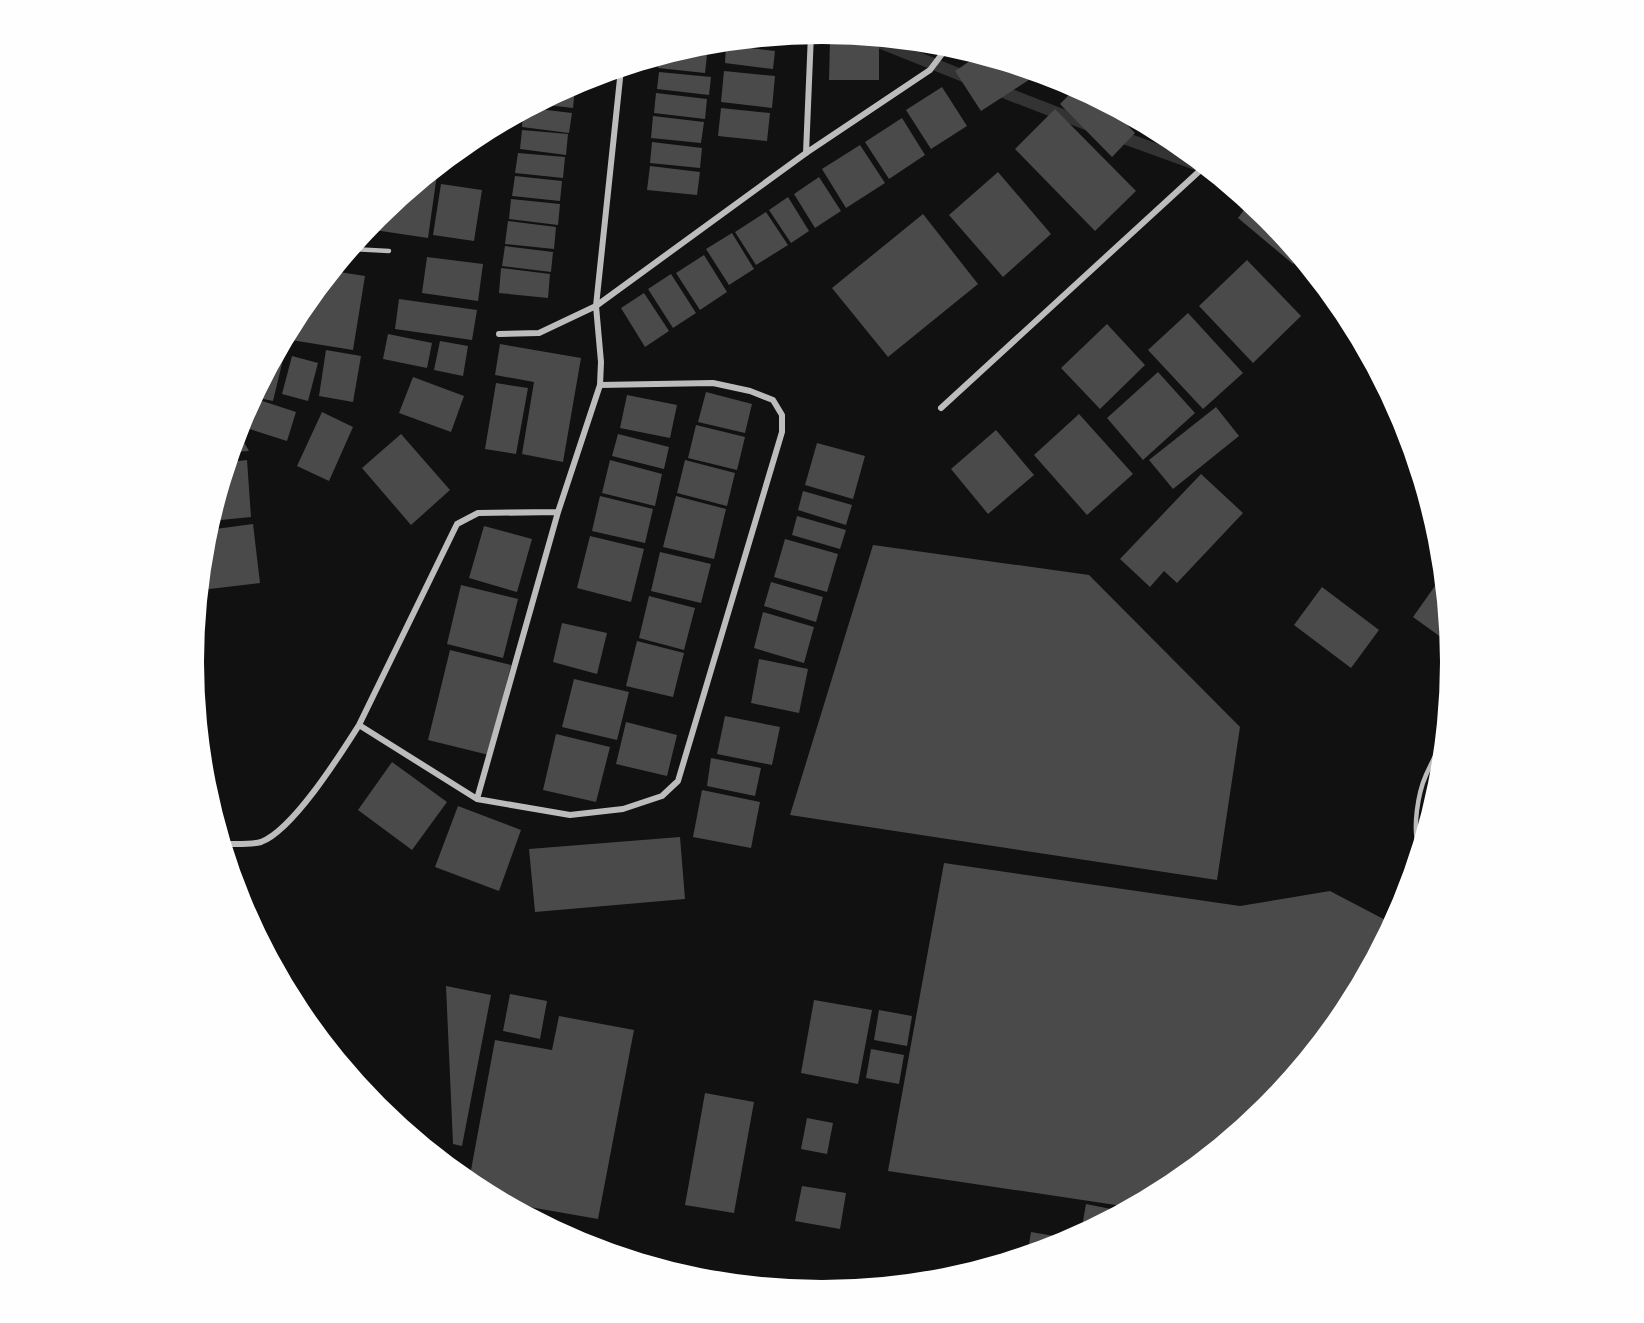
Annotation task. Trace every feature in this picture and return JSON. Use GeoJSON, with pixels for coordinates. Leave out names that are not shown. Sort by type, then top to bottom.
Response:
{"type":"FeatureCollection","features":[{"type":"Feature","properties":{"kind":"street"},"geometry":{"type":"LineString","coordinates":[[807,153],[811,44]]}},
{"type":"Feature","properties":{"kind":"street"},"geometry":{"type":"LineString","coordinates":[[499,334],[539,333],[596,306],[807,153],[930,70],[941,55]]}},
{"type":"Feature","properties":{"kind":"street"},"geometry":{"type":"LineString","coordinates":[[477,799],[558,512],[600,385],[601,362],[596,306],[620,77]]}},
{"type":"Feature","properties":{"kind":"street"},"geometry":{"type":"LineString","coordinates":[[941,408],[1199,172]]}},
{"type":"Feature","properties":{"kind":"street"},"geometry":{"type":"LineString","coordinates":[[359,725],[477,799],[570,814],[623,809],[662,796],[678,781],[782,432],[782,415],[773,400],[750,391],[713,383],[600,385]]}},
{"type":"Feature","properties":{"kind":"street"},"geometry":{"type":"LineString","coordinates":[[232,844],[260,842],[278,831],[294,816],[340,755],[359,725],[457,524],[478,513],[558,512]]}},
{"type":"Feature","properties":{"kind":"lane"},"geometry":{"type":"LineString","coordinates":[[361,250],[389,251]]}},
{"type":"Feature","properties":{"kind":"lane"},"geometry":{"type":"LineString","coordinates":[[1417,828],[1417,812],[1424,778],[1431,764]]}},
{"type":"Feature","properties":{"kind":"building"},"geometry":{"type":"Polygon","coordinates":[[[830,44],[879,47],[879,80],[829,80],[830,44]]]}},
{"type":"Feature","properties":{"kind":"building"},"geometry":{"type":"Polygon","coordinates":[[[751,48],[775,51],[773,69],[725,63],[726,51],[751,48]]]}},
{"type":"Feature","properties":{"kind":"building"},"geometry":{"type":"Polygon","coordinates":[[[707,55],[705,73],[658,68],[662,65],[707,55]]]}},
{"type":"Feature","properties":{"kind":"building"},"geometry":{"type":"Polygon","coordinates":[[[969,62],[1030,79],[981,111],[955,71],[969,62]]]}},
{"type":"Feature","properties":{"kind":"building"},"geometry":{"type":"Polygon","coordinates":[[[724,71],[775,76],[772,108],[721,102],[724,71]]]}},
{"type":"Feature","properties":{"kind":"building"},"geometry":{"type":"Polygon","coordinates":[[[659,72],[711,77],[709,95],[657,89],[659,72]]]}},
{"type":"Feature","properties":{"kind":"building"},"geometry":{"type":"Polygon","coordinates":[[[942,87],[967,126],[931,149],[906,110],[942,87]]]}},
{"type":"Feature","properties":{"kind":"building"},"geometry":{"type":"Polygon","coordinates":[[[656,93],[707,99],[705,119],[654,113],[656,93]]]}},
{"type":"Feature","properties":{"kind":"building"},"geometry":{"type":"Polygon","coordinates":[[[574,96],[573,108],[552,106],[574,96]]]}},
{"type":"Feature","properties":{"kind":"building"},"geometry":{"type":"Polygon","coordinates":[[[1068,96],[1125,123],[1135,133],[1112,157],[1060,104],[1068,96]]]}},
{"type":"Feature","properties":{"kind":"building"},"geometry":{"type":"Polygon","coordinates":[[[721,108],[770,113],[767,141],[718,136],[721,108]]]}},
{"type":"Feature","properties":{"kind":"building"},"geometry":{"type":"Polygon","coordinates":[[[1055,109],[1136,191],[1095,231],[1015,149],[1055,109]]]}},
{"type":"Feature","properties":{"kind":"building"},"geometry":{"type":"Polygon","coordinates":[[[544,110],[572,113],[569,133],[522,127],[522,121],[544,110]]]}},
{"type":"Feature","properties":{"kind":"building"},"geometry":{"type":"Polygon","coordinates":[[[653,116],[704,122],[701,143],[651,138],[653,116]]]}},
{"type":"Feature","properties":{"kind":"building"},"geometry":{"type":"Polygon","coordinates":[[[902,118],[925,155],[889,179],[865,142],[902,118]]]}},
{"type":"Feature","properties":{"kind":"building"},"geometry":{"type":"Polygon","coordinates":[[[522,130],[568,134],[566,155],[520,149],[522,130]]]}},
{"type":"Feature","properties":{"kind":"building"},"geometry":{"type":"Polygon","coordinates":[[[652,142],[702,148],[700,168],[650,163],[652,142]]]}},
{"type":"Feature","properties":{"kind":"building"},"geometry":{"type":"Polygon","coordinates":[[[860,145],[885,183],[846,208],[822,169],[860,145]]]}},
{"type":"Feature","properties":{"kind":"building"},"geometry":{"type":"Polygon","coordinates":[[[518,153],[565,157],[563,178],[515,173],[518,153]]]}},
{"type":"Feature","properties":{"kind":"building"},"geometry":{"type":"Polygon","coordinates":[[[650,166],[700,172],[697,195],[647,190],[650,166]]]}},
{"type":"Feature","properties":{"kind":"building"},"geometry":{"type":"Polygon","coordinates":[[[998,172],[1051,234],[1003,277],[949,215],[998,172]]]}},
{"type":"Feature","properties":{"kind":"building"},"geometry":{"type":"Polygon","coordinates":[[[515,176],[562,181],[560,201],[512,196],[515,176]]]}},
{"type":"Feature","properties":{"kind":"building"},"geometry":{"type":"Polygon","coordinates":[[[819,177],[841,211],[815,228],[794,194],[819,177]]]}},
{"type":"Feature","properties":{"kind":"building"},"geometry":{"type":"Polygon","coordinates":[[[436,179],[428,238],[379,231],[436,179]]]}},
{"type":"Feature","properties":{"kind":"building"},"geometry":{"type":"Polygon","coordinates":[[[441,184],[482,190],[474,241],[433,235],[441,184]]]}},
{"type":"Feature","properties":{"kind":"building"},"geometry":{"type":"Polygon","coordinates":[[[788,197],[809,231],[791,243],[769,210],[788,197]]]}},
{"type":"Feature","properties":{"kind":"building"},"geometry":{"type":"Polygon","coordinates":[[[511,199],[560,204],[558,225],[509,219],[511,199]]]}},
{"type":"Feature","properties":{"kind":"building"},"geometry":{"type":"Polygon","coordinates":[[[1243,211],[1294,263],[1293,264],[1238,218],[1243,211]]]}},
{"type":"Feature","properties":{"kind":"building"},"geometry":{"type":"Polygon","coordinates":[[[766,212],[788,245],[756,265],[735,232],[766,212]]]}},
{"type":"Feature","properties":{"kind":"building"},"geometry":{"type":"Polygon","coordinates":[[[923,214],[978,284],[888,357],[832,288],[923,214]]]}},
{"type":"Feature","properties":{"kind":"building"},"geometry":{"type":"Polygon","coordinates":[[[508,221],[556,227],[554,249],[505,244],[508,221]]]}},
{"type":"Feature","properties":{"kind":"building"},"geometry":{"type":"Polygon","coordinates":[[[732,233],[754,269],[729,285],[706,249],[732,233]]]}},
{"type":"Feature","properties":{"kind":"building"},"geometry":{"type":"Polygon","coordinates":[[[505,246],[553,252],[551,272],[502,266],[505,246]]]}},
{"type":"Feature","properties":{"kind":"building"},"geometry":{"type":"Polygon","coordinates":[[[704,255],[727,292],[700,310],[676,273],[704,255]]]}},
{"type":"Feature","properties":{"kind":"building"},"geometry":{"type":"Polygon","coordinates":[[[427,257],[483,264],[478,301],[422,293],[427,257]]]}},
{"type":"Feature","properties":{"kind":"building"},"geometry":{"type":"Polygon","coordinates":[[[1247,260],[1301,316],[1253,363],[1199,306],[1247,260]]]}},
{"type":"Feature","properties":{"kind":"building"},"geometry":{"type":"Polygon","coordinates":[[[501,268],[550,274],[548,298],[499,293],[501,268]]]}},
{"type":"Feature","properties":{"kind":"building"},"geometry":{"type":"Polygon","coordinates":[[[342,272],[365,276],[353,350],[294,340],[342,272]]]}},
{"type":"Feature","properties":{"kind":"building"},"geometry":{"type":"Polygon","coordinates":[[[671,274],[696,313],[673,328],[648,289],[671,274]]]}},
{"type":"Feature","properties":{"kind":"building"},"geometry":{"type":"Polygon","coordinates":[[[644,293],[669,331],[645,347],[621,308],[644,293]]]}},
{"type":"Feature","properties":{"kind":"building"},"geometry":{"type":"Polygon","coordinates":[[[399,299],[477,310],[472,340],[395,329],[399,299]]]}},
{"type":"Feature","properties":{"kind":"building"},"geometry":{"type":"Polygon","coordinates":[[[1188,313],[1243,373],[1203,409],[1148,350],[1188,313]]]}},
{"type":"Feature","properties":{"kind":"building"},"geometry":{"type":"Polygon","coordinates":[[[1107,324],[1145,365],[1100,409],[1061,368],[1107,324]]]}},
{"type":"Feature","properties":{"kind":"building"},"geometry":{"type":"Polygon","coordinates":[[[388,334],[432,343],[427,368],[383,359],[388,334]]]}},
{"type":"Feature","properties":{"kind":"building"},"geometry":{"type":"Polygon","coordinates":[[[440,341],[468,346],[463,376],[434,370],[440,341]]]}},
{"type":"Feature","properties":{"kind":"building"},"geometry":{"type":"Polygon","coordinates":[[[500,344],[581,358],[563,462],[522,454],[534,382],[495,375],[500,344]]]}},
{"type":"Feature","properties":{"kind":"building"},"geometry":{"type":"Polygon","coordinates":[[[326,350],[361,356],[353,402],[319,396],[326,350]]]}},
{"type":"Feature","properties":{"kind":"building"},"geometry":{"type":"Polygon","coordinates":[[[292,356],[318,363],[308,401],[282,394],[292,356]]]}},
{"type":"Feature","properties":{"kind":"building"},"geometry":{"type":"Polygon","coordinates":[[[283,360],[273,401],[263,399],[283,360]]]}},
{"type":"Feature","properties":{"kind":"building"},"geometry":{"type":"Polygon","coordinates":[[[1158,372],[1195,413],[1143,460],[1107,418],[1158,372]]]}},
{"type":"Feature","properties":{"kind":"building"},"geometry":{"type":"Polygon","coordinates":[[[413,377],[464,396],[451,432],[399,413],[413,377]]]}},
{"type":"Feature","properties":{"kind":"building"},"geometry":{"type":"Polygon","coordinates":[[[496,383],[528,388],[516,454],[485,449],[496,383]]]}},
{"type":"Feature","properties":{"kind":"building"},"geometry":{"type":"Polygon","coordinates":[[[706,392],[752,404],[745,433],[698,422],[706,392]]]}},
{"type":"Feature","properties":{"kind":"building"},"geometry":{"type":"Polygon","coordinates":[[[627,395],[677,405],[670,438],[620,428],[627,395]]]}},
{"type":"Feature","properties":{"kind":"building"},"geometry":{"type":"Polygon","coordinates":[[[262,401],[296,412],[287,441],[250,429],[262,401]]]}},
{"type":"Feature","properties":{"kind":"building"},"geometry":{"type":"Polygon","coordinates":[[[1216,407],[1239,436],[1173,489],[1149,460],[1216,407]]]}},
{"type":"Feature","properties":{"kind":"building"},"geometry":{"type":"Polygon","coordinates":[[[322,412],[353,427],[329,481],[297,466],[322,412]]]}},
{"type":"Feature","properties":{"kind":"building"},"geometry":{"type":"Polygon","coordinates":[[[1079,414],[1133,474],[1087,515],[1034,455],[1079,414]]]}},
{"type":"Feature","properties":{"kind":"building"},"geometry":{"type":"Polygon","coordinates":[[[696,425],[745,437],[737,470],[688,458],[696,425]]]}},
{"type":"Feature","properties":{"kind":"building"},"geometry":{"type":"Polygon","coordinates":[[[996,430],[1034,475],[988,514],[951,469],[996,430]]]}},
{"type":"Feature","properties":{"kind":"building"},"geometry":{"type":"Polygon","coordinates":[[[401,434],[450,490],[411,525],[362,468],[401,434]]]}},
{"type":"Feature","properties":{"kind":"building"},"geometry":{"type":"Polygon","coordinates":[[[618,434],[669,447],[664,469],[612,456],[618,434]]]}},
{"type":"Feature","properties":{"kind":"building"},"geometry":{"type":"Polygon","coordinates":[[[244,443],[249,451],[241,451],[244,443]]]}},
{"type":"Feature","properties":{"kind":"building"},"geometry":{"type":"Polygon","coordinates":[[[817,443],[865,456],[853,499],[805,485],[817,443]]]}},
{"type":"Feature","properties":{"kind":"building"},"geometry":{"type":"Polygon","coordinates":[[[247,460],[251,517],[221,520],[225,502],[238,461],[247,460]]]}},
{"type":"Feature","properties":{"kind":"building"},"geometry":{"type":"Polygon","coordinates":[[[610,460],[662,474],[655,506],[602,493],[610,460]]]}},
{"type":"Feature","properties":{"kind":"building"},"geometry":{"type":"Polygon","coordinates":[[[685,460],[735,473],[727,506],[677,493],[685,460]]]}},
{"type":"Feature","properties":{"kind":"building"},"geometry":{"type":"Polygon","coordinates":[[[1201,474],[1243,513],[1177,583],[1164,571],[1150,587],[1120,559],[1201,474]]]}},
{"type":"Feature","properties":{"kind":"building"},"geometry":{"type":"Polygon","coordinates":[[[803,491],[852,505],[846,525],[798,510],[803,491]]]}},
{"type":"Feature","properties":{"kind":"building"},"geometry":{"type":"Polygon","coordinates":[[[600,496],[653,509],[645,543],[592,531],[600,496]]]}},
{"type":"Feature","properties":{"kind":"building"},"geometry":{"type":"Polygon","coordinates":[[[676,496],[726,509],[714,559],[663,547],[676,496]]]}},
{"type":"Feature","properties":{"kind":"building"},"geometry":{"type":"Polygon","coordinates":[[[797,516],[846,530],[840,549],[792,535],[797,516]]]}},
{"type":"Feature","properties":{"kind":"building"},"geometry":{"type":"Polygon","coordinates":[[[253,524],[260,583],[208,589],[219,529],[253,524]]]}},
{"type":"Feature","properties":{"kind":"building"},"geometry":{"type":"Polygon","coordinates":[[[484,526],[532,539],[517,592],[469,578],[484,526]]]}},
{"type":"Feature","properties":{"kind":"building"},"geometry":{"type":"Polygon","coordinates":[[[590,536],[644,549],[631,602],[577,588],[590,536]]]}},
{"type":"Feature","properties":{"kind":"building"},"geometry":{"type":"Polygon","coordinates":[[[785,539],[838,554],[827,592],[774,577],[785,539]]]}},
{"type":"Feature","properties":{"kind":"building"},"geometry":{"type":"Polygon","coordinates":[[[873,545],[1089,575],[1240,727],[1217,880],[790,815],[873,545]]]}},
{"type":"Feature","properties":{"kind":"building"},"geometry":{"type":"Polygon","coordinates":[[[660,552],[711,564],[701,603],[651,591],[660,552]]]}},
{"type":"Feature","properties":{"kind":"building"},"geometry":{"type":"Polygon","coordinates":[[[771,582],[823,597],[816,622],[764,606],[771,582]]]}},
{"type":"Feature","properties":{"kind":"building"},"geometry":{"type":"Polygon","coordinates":[[[461,585],[518,599],[503,658],[447,644],[461,585]]]}},
{"type":"Feature","properties":{"kind":"building"},"geometry":{"type":"Polygon","coordinates":[[[1435,585],[1439,636],[1413,617],[1435,585]]]}},
{"type":"Feature","properties":{"kind":"building"},"geometry":{"type":"Polygon","coordinates":[[[1322,587],[1379,630],[1351,668],[1294,625],[1322,587]]]}},
{"type":"Feature","properties":{"kind":"building"},"geometry":{"type":"Polygon","coordinates":[[[649,596],[695,608],[684,650],[639,638],[649,596]]]}},
{"type":"Feature","properties":{"kind":"building"},"geometry":{"type":"Polygon","coordinates":[[[763,612],[814,627],[804,663],[754,648],[763,612]]]}},
{"type":"Feature","properties":{"kind":"building"},"geometry":{"type":"Polygon","coordinates":[[[562,623],[607,633],[597,674],[553,662],[562,623]]]}},
{"type":"Feature","properties":{"kind":"building"},"geometry":{"type":"Polygon","coordinates":[[[637,641],[684,653],[673,697],[626,686],[637,641]]]}},
{"type":"Feature","properties":{"kind":"building"},"geometry":{"type":"Polygon","coordinates":[[[450,650],[511,665],[489,755],[428,740],[450,650]]]}},
{"type":"Feature","properties":{"kind":"building"},"geometry":{"type":"Polygon","coordinates":[[[759,659],[808,669],[799,713],[751,703],[759,659]]]}},
{"type":"Feature","properties":{"kind":"building"},"geometry":{"type":"Polygon","coordinates":[[[574,679],[629,692],[617,740],[562,727],[574,679]]]}},
{"type":"Feature","properties":{"kind":"building"},"geometry":{"type":"Polygon","coordinates":[[[725,716],[780,727],[772,765],[717,754],[725,716]]]}},
{"type":"Feature","properties":{"kind":"building"},"geometry":{"type":"Polygon","coordinates":[[[626,722],[677,735],[667,776],[616,764],[626,722]]]}},
{"type":"Feature","properties":{"kind":"building"},"geometry":{"type":"Polygon","coordinates":[[[556,734],[610,747],[596,802],[543,790],[556,734]]]}},
{"type":"Feature","properties":{"kind":"building"},"geometry":{"type":"Polygon","coordinates":[[[711,758],[761,768],[755,796],[707,786],[711,758]]]}},
{"type":"Feature","properties":{"kind":"building"},"geometry":{"type":"Polygon","coordinates":[[[392,762],[447,802],[412,850],[358,810],[392,762]]]}},
{"type":"Feature","properties":{"kind":"building"},"geometry":{"type":"Polygon","coordinates":[[[702,790],[760,802],[751,848],[693,837],[702,790]]]}},
{"type":"Feature","properties":{"kind":"building"},"geometry":{"type":"Polygon","coordinates":[[[458,806],[521,830],[499,891],[435,867],[458,806]]]}},
{"type":"Feature","properties":{"kind":"building"},"geometry":{"type":"Polygon","coordinates":[[[680,837],[685,899],[535,912],[529,849],[680,837]]]}},
{"type":"Feature","properties":{"kind":"building"},"geometry":{"type":"Polygon","coordinates":[[[944,863],[1240,906],[1330,891],[1383,919],[1357,971],[1336,1005],[1287,1069],[1229,1126],[1198,1152],[1116,1205],[888,1171],[944,863]]]}},
{"type":"Feature","properties":{"kind":"building"},"geometry":{"type":"Polygon","coordinates":[[[446,986],[491,995],[462,1146],[453,1144],[446,986]]]}},
{"type":"Feature","properties":{"kind":"building"},"geometry":{"type":"Polygon","coordinates":[[[510,994],[547,1001],[540,1039],[503,1031],[510,994]]]}},
{"type":"Feature","properties":{"kind":"building"},"geometry":{"type":"Polygon","coordinates":[[[814,1000],[872,1010],[858,1084],[801,1073],[814,1000]]]}},
{"type":"Feature","properties":{"kind":"building"},"geometry":{"type":"Polygon","coordinates":[[[879,1010],[912,1016],[907,1046],[874,1040],[879,1010]]]}},
{"type":"Feature","properties":{"kind":"building"},"geometry":{"type":"Polygon","coordinates":[[[559,1016],[634,1030],[598,1219],[533,1208],[471,1170],[495,1040],[552,1050],[559,1016]]]}},
{"type":"Feature","properties":{"kind":"building"},"geometry":{"type":"Polygon","coordinates":[[[871,1049],[904,1055],[899,1084],[866,1078],[871,1049]]]}},
{"type":"Feature","properties":{"kind":"building"},"geometry":{"type":"Polygon","coordinates":[[[705,1093],[754,1102],[734,1213],[685,1205],[705,1093]]]}},
{"type":"Feature","properties":{"kind":"building"},"geometry":{"type":"Polygon","coordinates":[[[807,1118],[833,1123],[827,1154],[801,1149],[807,1118]]]}},
{"type":"Feature","properties":{"kind":"building"},"geometry":{"type":"Polygon","coordinates":[[[802,1186],[846,1193],[840,1229],[795,1221],[802,1186]]]}},
{"type":"Feature","properties":{"kind":"building"},"geometry":{"type":"Polygon","coordinates":[[[1086,1204],[1109,1209],[1095,1216],[1083,1221],[1086,1204]]]}},
{"type":"Feature","properties":{"kind":"building"},"geometry":{"type":"Polygon","coordinates":[[[1031,1232],[1050,1235],[1029,1244],[1031,1232]]]}},
{"type":"Feature","properties":{"kind":"waterway"},"geometry":{"type":"LineString","coordinates":[[894,48],[971,79]]}},
{"type":"Feature","properties":{"kind":"waterway"},"geometry":{"type":"LineString","coordinates":[[993,88],[1091,126]]}},
{"type":"Feature","properties":{"kind":"waterway"},"geometry":{"type":"LineString","coordinates":[[1113,134],[1179,158]]}}]}
